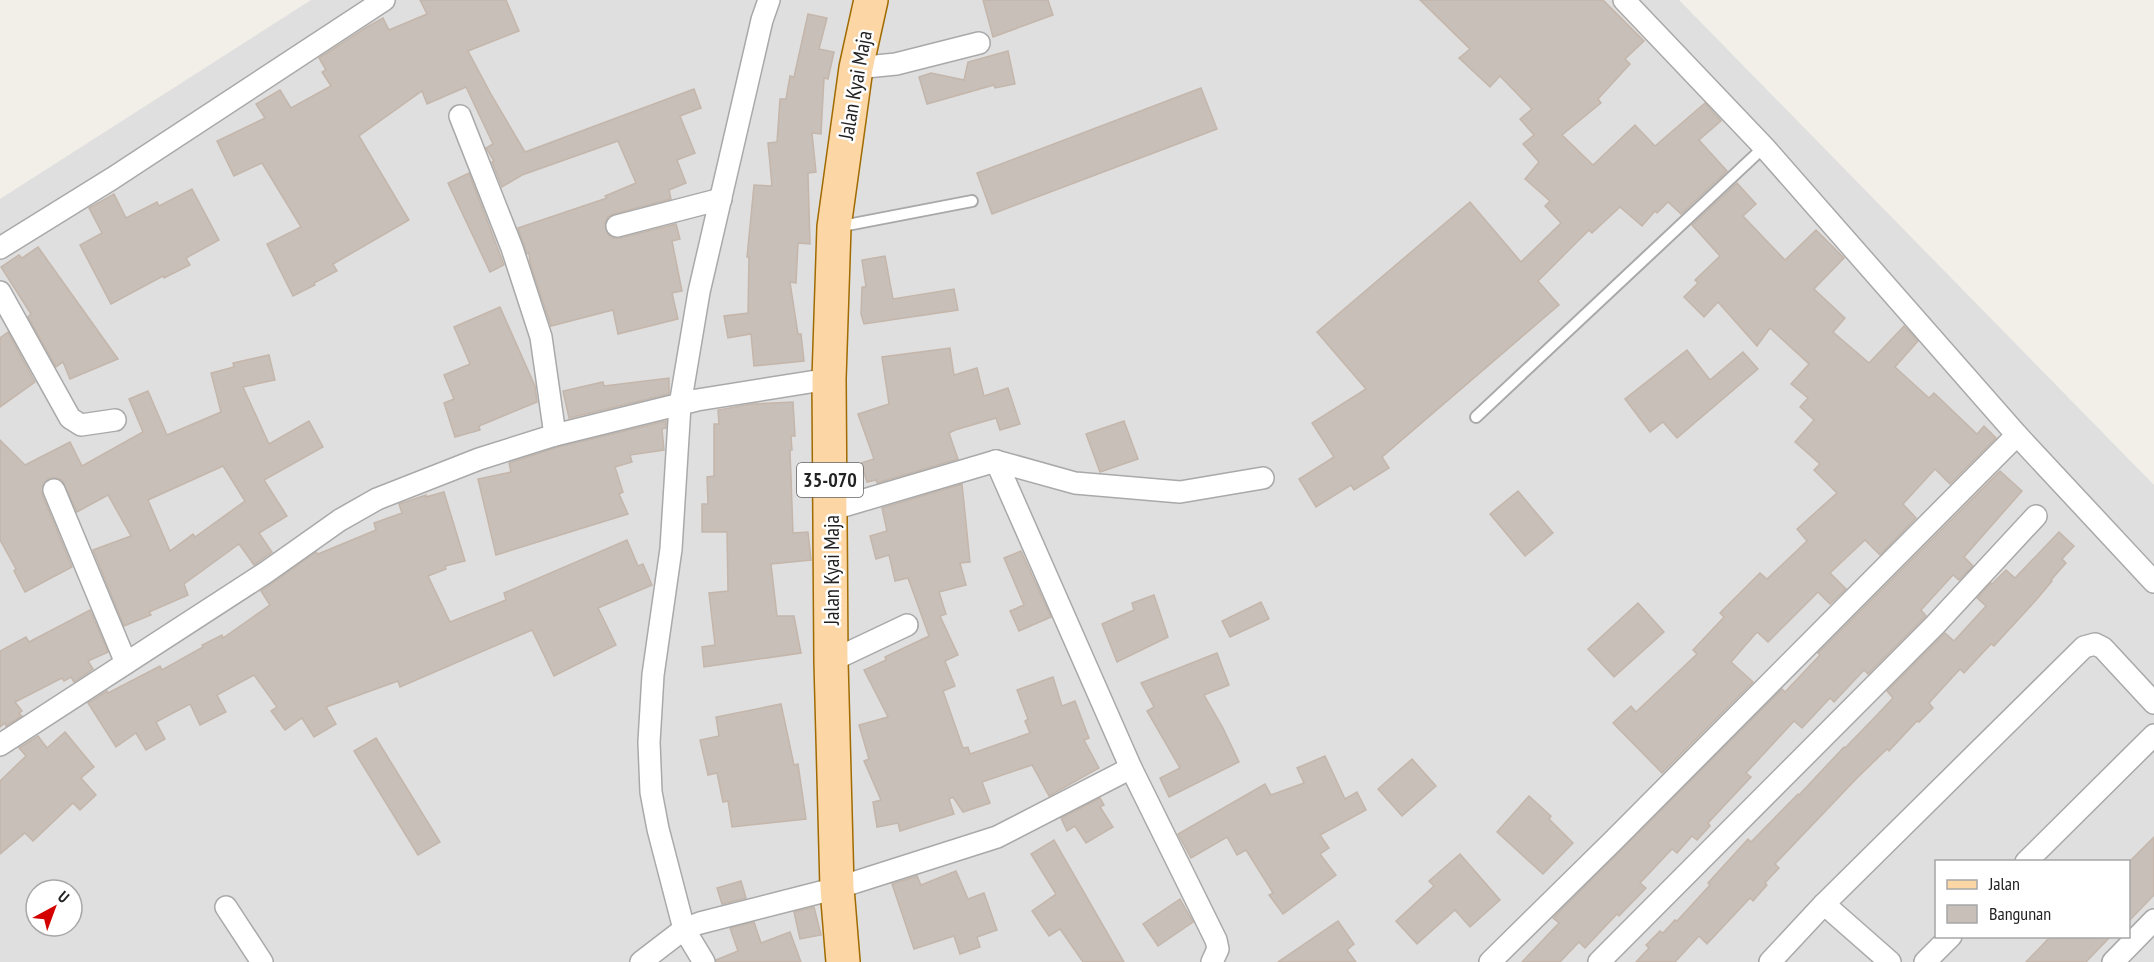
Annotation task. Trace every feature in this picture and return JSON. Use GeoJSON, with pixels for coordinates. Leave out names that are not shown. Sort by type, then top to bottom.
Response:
{"type":"FeatureCollection","features":[{"type":"Feature","properties":{"kind":"main road","name":"Jalan Kyai Maja"},"geometry":{"type":"LineString","coordinates":[[843,962],[837,888],[831,661],[829,379],[834,227],[855,68],[871,0]]}},
{"type":"Feature","properties":{"kind":"street"},"geometry":{"type":"LineString","coordinates":[[0,248],[113,178],[384,0]]}},
{"type":"Feature","properties":{"kind":"street"},"geometry":{"type":"LineString","coordinates":[[704,962],[658,829],[651,792],[649,741],[653,675],[671,549],[697,401],[699,292],[762,20],[769,0]]}},
{"type":"Feature","properties":{"kind":"street"},"geometry":{"type":"LineString","coordinates":[[1624,0],[1764,147],[2017,435],[2154,582]]}},
{"type":"Feature","properties":{"kind":"street"},"geometry":{"type":"LineString","coordinates":[[855,68],[896,64],[979,43]]}},
{"type":"Feature","properties":{"kind":"street"},"geometry":{"type":"LineString","coordinates":[[460,116],[512,248],[541,338],[555,435]]}},
{"type":"Feature","properties":{"kind":"street"},"geometry":{"type":"LineString","coordinates":[[617,226],[721,199]]}},
{"type":"Feature","properties":{"kind":"street"},"geometry":{"type":"LineString","coordinates":[[0,292],[70,418],[81,425],[115,420]]}},
{"type":"Feature","properties":{"kind":"street"},"geometry":{"type":"LineString","coordinates":[[0,745],[265,573],[340,520],[377,499],[478,459],[555,435],[697,401],[829,379]]}},
{"type":"Feature","properties":{"kind":"street"},"geometry":{"type":"LineString","coordinates":[[1490,962],[2017,435]]}},
{"type":"Feature","properties":{"kind":"street"},"geometry":{"type":"LineString","coordinates":[[830,510],[996,461],[1075,483],[1180,492],[1263,478]]}},
{"type":"Feature","properties":{"kind":"street"},"geometry":{"type":"LineString","coordinates":[[996,461],[1131,768],[1216,940],[1218,949],[1211,962]]}},
{"type":"Feature","properties":{"kind":"street"},"geometry":{"type":"LineString","coordinates":[[54,490],[126,663]]}},
{"type":"Feature","properties":{"kind":"street"},"geometry":{"type":"LineString","coordinates":[[1599,962],[1935,625],[2036,516]]}},
{"type":"Feature","properties":{"kind":"street"},"geometry":{"type":"LineString","coordinates":[[831,661],[907,625]]}},
{"type":"Feature","properties":{"kind":"street"},"geometry":{"type":"LineString","coordinates":[[1770,962],[1824,903],[2084,647],[2095,644],[2103,648],[2154,702]]}},
{"type":"Feature","properties":{"kind":"street"},"geometry":{"type":"LineString","coordinates":[[2027,860],[2154,735]]}},
{"type":"Feature","properties":{"kind":"street"},"geometry":{"type":"LineString","coordinates":[[641,962],[692,926],[837,888],[997,837],[1131,768]]}},
{"type":"Feature","properties":{"kind":"street"},"geometry":{"type":"LineString","coordinates":[[1824,903],[1890,962]]}},
{"type":"Feature","properties":{"kind":"street"},"geometry":{"type":"LineString","coordinates":[[226,907],[262,962]]}},
{"type":"Feature","properties":{"kind":"street"},"geometry":{"type":"LineString","coordinates":[[2114,962],[2154,920]]}},
{"type":"Feature","properties":{"kind":"street"},"geometry":{"type":"LineString","coordinates":[[1925,962],[1949,938]]}},
{"type":"Feature","properties":{"kind":"lane"},"geometry":{"type":"LineString","coordinates":[[1476,417],[1764,147]]}},
{"type":"Feature","properties":{"kind":"lane"},"geometry":{"type":"LineString","coordinates":[[834,227],[972,201]]}},
{"type":"Feature","properties":{"kind":"shaded area"},"geometry":{"type":"Polygon","coordinates":[[[311,0],[1679,0],[2154,485],[2154,962],[0,962],[0,199],[311,0]]]}},
{"type":"Feature","properties":{"kind":"building"},"geometry":{"type":"Polygon","coordinates":[[[420,0],[506,0],[519,31],[468,51],[525,152],[694,89],[701,108],[680,116],[695,153],[677,160],[686,183],[669,190],[671,199],[614,214],[608,217],[605,223],[608,234],[613,238],[676,224],[680,239],[672,241],[682,291],[672,293],[678,319],[618,334],[613,310],[551,326],[530,263],[529,253],[527,254],[518,228],[607,198],[605,196],[636,183],[618,141],[522,175],[502,187],[492,162],[494,161],[486,148],[493,144],[466,87],[427,104],[422,91],[359,136],[409,220],[333,264],[337,271],[293,296],[267,244],[301,227],[262,163],[234,176],[217,141],[265,118],[256,104],[280,90],[291,108],[331,86],[322,72],[326,70],[319,58],[383,18],[389,30],[427,14],[420,0]]]}},
{"type":"Feature","properties":{"kind":"building"},"geometry":{"type":"Polygon","coordinates":[[[983,0],[1048,0],[1053,15],[993,37],[983,0]]]}},
{"type":"Feature","properties":{"kind":"building"},"geometry":{"type":"Polygon","coordinates":[[[1420,0],[1603,0],[1644,41],[1625,59],[1630,64],[1598,99],[1601,103],[1562,135],[1593,165],[1635,125],[1655,146],[1705,103],[1721,121],[1699,140],[1727,171],[1681,214],[1668,202],[1657,213],[1655,211],[1642,226],[1620,207],[1592,233],[1589,230],[1538,281],[1559,305],[1382,457],[1389,468],[1354,490],[1351,485],[1316,507],[1299,479],[1334,457],[1312,423],[1366,389],[1317,332],[1470,202],[1521,262],[1561,223],[1545,206],[1550,201],[1525,179],[1539,162],[1523,144],[1534,135],[1520,119],[1532,109],[1500,76],[1490,87],[1459,58],[1470,49],[1420,0]]]}},
{"type":"Feature","properties":{"kind":"building"},"geometry":{"type":"Polygon","coordinates":[[[808,14],[827,18],[819,49],[834,52],[828,79],[824,78],[821,134],[812,133],[816,172],[808,173],[810,244],[798,243],[796,283],[790,282],[804,361],[754,366],[751,334],[728,338],[724,316],[748,313],[749,257],[747,257],[754,185],[772,186],[768,143],[777,142],[780,99],[786,99],[790,76],[794,77],[808,14]]]}},
{"type":"Feature","properties":{"kind":"building"},"geometry":{"type":"Polygon","coordinates":[[[1008,51],[1015,84],[995,88],[994,85],[927,104],[919,77],[931,73],[964,80],[968,62],[1008,51]]]}},
{"type":"Feature","properties":{"kind":"building"},"geometry":{"type":"Polygon","coordinates":[[[1201,88],[1217,129],[992,214],[977,173],[1201,88]]]}},
{"type":"Feature","properties":{"kind":"building"},"geometry":{"type":"Polygon","coordinates":[[[469,173],[504,265],[490,272],[448,183],[469,173]]]}},
{"type":"Feature","properties":{"kind":"building"},"geometry":{"type":"Polygon","coordinates":[[[1737,183],[1756,204],[1743,216],[1785,260],[1816,230],[1844,258],[1814,289],[1845,318],[1833,332],[1869,363],[1904,326],[1918,341],[1895,367],[1929,398],[1934,393],[1977,434],[1984,426],[1996,438],[1950,484],[1935,469],[1903,504],[1916,518],[1880,555],[1865,540],[1830,573],[1846,589],[1830,604],[1818,592],[1768,642],[1757,632],[1731,662],[1753,682],[1662,773],[1613,723],[1631,706],[1636,712],[1697,654],[1693,650],[1724,617],[1720,613],[1760,573],[1767,579],[1807,541],[1797,529],[1837,493],[1814,470],[1820,464],[1795,442],[1814,420],[1800,407],[1808,398],[1791,384],[1809,364],[1770,328],[1757,346],[1718,302],[1704,317],[1684,297],[1698,283],[1695,280],[1720,256],[1692,225],[1737,183]]]}},
{"type":"Feature","properties":{"kind":"building"},"geometry":{"type":"Polygon","coordinates":[[[192,189],[219,240],[186,258],[190,265],[164,278],[163,276],[111,304],[80,245],[102,233],[89,208],[114,194],[126,218],[157,202],[159,206],[192,189]]]}},
{"type":"Feature","properties":{"kind":"building"},"geometry":{"type":"Polygon","coordinates":[[[38,247],[118,359],[70,379],[63,362],[56,367],[28,317],[31,314],[1,267],[19,255],[22,258],[38,247]]]}},
{"type":"Feature","properties":{"kind":"building"},"geometry":{"type":"Polygon","coordinates":[[[885,256],[893,299],[954,289],[958,310],[864,324],[861,314],[862,287],[866,287],[862,260],[885,256]]]}},
{"type":"Feature","properties":{"kind":"building"},"geometry":{"type":"Polygon","coordinates":[[[500,307],[535,386],[537,402],[479,426],[480,430],[455,437],[444,403],[454,399],[444,375],[470,364],[454,327],[500,307]]]}},
{"type":"Feature","properties":{"kind":"building"},"geometry":{"type":"Polygon","coordinates":[[[8,332],[35,382],[0,407],[0,338],[8,332]]]}},
{"type":"Feature","properties":{"kind":"building"},"geometry":{"type":"Polygon","coordinates":[[[950,348],[954,375],[977,368],[984,396],[1008,388],[1020,424],[1000,430],[996,418],[955,430],[949,433],[958,459],[877,483],[876,480],[867,482],[861,463],[874,459],[858,414],[889,404],[882,357],[950,348]]]}},
{"type":"Feature","properties":{"kind":"building"},"geometry":{"type":"Polygon","coordinates":[[[1687,350],[1710,380],[1743,352],[1758,369],[1677,438],[1663,422],[1650,432],[1625,399],[1687,350]]]}},
{"type":"Feature","properties":{"kind":"building"},"geometry":{"type":"Polygon","coordinates":[[[269,355],[275,380],[243,387],[269,444],[309,421],[323,447],[264,480],[287,516],[259,533],[272,552],[254,565],[239,544],[184,584],[188,595],[149,612],[151,615],[124,626],[93,550],[131,536],[108,495],[77,512],[62,480],[50,478],[44,483],[42,494],[72,567],[25,592],[14,571],[16,569],[0,540],[0,440],[25,465],[70,442],[82,466],[143,432],[129,399],[148,391],[167,435],[221,412],[211,373],[234,367],[233,363],[269,355]],[[223,466],[148,500],[170,551],[193,534],[195,537],[245,501],[223,466]]]}},
{"type":"Feature","properties":{"kind":"building"},"geometry":{"type":"Polygon","coordinates":[[[669,378],[669,394],[569,418],[563,391],[603,382],[604,386],[669,378]]]}},
{"type":"Feature","properties":{"kind":"building"},"geometry":{"type":"Polygon","coordinates":[[[793,402],[795,436],[791,436],[792,450],[790,450],[793,533],[808,532],[811,560],[771,564],[777,616],[794,616],[801,653],[704,667],[702,647],[715,645],[709,593],[728,591],[727,532],[702,532],[702,504],[708,504],[707,477],[714,476],[714,424],[719,424],[718,410],[752,404],[793,402]]]}},
{"type":"Feature","properties":{"kind":"building"},"geometry":{"type":"Polygon","coordinates":[[[666,421],[666,428],[662,429],[664,450],[630,455],[632,462],[615,467],[623,492],[619,494],[628,514],[496,555],[478,479],[511,472],[509,463],[558,447],[666,421]]]}},
{"type":"Feature","properties":{"kind":"building"},"geometry":{"type":"Polygon","coordinates":[[[1124,421],[1138,459],[1100,472],[1086,434],[1124,421]]]}},
{"type":"Feature","properties":{"kind":"building"},"geometry":{"type":"Polygon","coordinates":[[[2000,471],[2022,491],[1964,557],[1973,566],[1959,580],[1953,575],[1921,610],[1926,616],[1868,674],[1864,670],[1834,702],[1830,698],[1802,728],[1794,721],[1746,773],[1751,777],[1708,823],[1710,826],[1697,840],[1692,836],[1677,853],[1672,849],[1640,883],[1646,888],[1585,948],[1579,942],[1560,962],[1522,962],[1559,923],[1553,918],[1782,689],[1785,692],[1820,655],[1818,653],[2000,471]]]}},
{"type":"Feature","properties":{"kind":"building"},"geometry":{"type":"Polygon","coordinates":[[[962,484],[970,562],[960,563],[966,585],[939,592],[946,614],[940,616],[958,655],[945,661],[955,686],[943,691],[963,748],[968,747],[970,754],[1030,733],[1025,721],[1028,719],[1017,690],[1053,677],[1062,706],[1075,701],[1089,738],[1084,740],[1099,768],[1049,796],[1032,765],[982,782],[990,803],[963,812],[953,797],[949,799],[954,814],[900,831],[898,823],[877,827],[873,802],[881,800],[864,761],[869,759],[859,725],[888,717],[864,670],[929,636],[908,578],[895,581],[889,555],[876,559],[870,536],[887,531],[882,508],[962,484]]]}},
{"type":"Feature","properties":{"kind":"building"},"geometry":{"type":"Polygon","coordinates":[[[1518,491],[1553,533],[1525,556],[1490,514],[1518,491]]]}},
{"type":"Feature","properties":{"kind":"building"},"geometry":{"type":"Polygon","coordinates":[[[444,492],[465,561],[445,566],[446,569],[428,576],[450,622],[506,600],[504,593],[627,540],[638,566],[643,564],[652,585],[598,608],[616,645],[554,676],[532,630],[400,687],[398,681],[326,707],[336,724],[314,737],[302,718],[285,730],[271,711],[277,707],[254,675],[217,695],[226,712],[200,725],[190,704],[156,722],[165,739],[146,750],[136,733],[116,747],[88,703],[107,691],[108,693],[160,666],[162,670],[222,635],[223,638],[270,605],[261,591],[316,552],[318,554],[376,530],[374,523],[402,513],[399,504],[444,492]]]}},
{"type":"Feature","properties":{"kind":"building"},"geometry":{"type":"Polygon","coordinates":[[[2059,532],[2074,546],[2062,559],[2066,563],[2052,581],[1994,646],[1991,644],[1964,673],[1960,669],[1929,703],[1933,708],[1919,722],[1917,721],[1889,751],[1887,749],[1857,778],[1775,864],[1779,868],[1753,901],[1750,898],[1707,944],[1699,936],[1675,962],[1636,962],[1649,948],[1646,945],[1660,931],[1663,933],[1675,920],[1677,921],[1748,839],[1751,842],[1893,698],[1887,691],[1945,633],[1954,641],[1986,606],[1977,598],[1991,583],[2006,570],[2015,578],[2059,532]]]}},
{"type":"Feature","properties":{"kind":"building"},"geometry":{"type":"Polygon","coordinates":[[[1021,551],[1051,617],[1019,631],[1010,611],[1024,605],[1004,558],[1021,551]]]}},
{"type":"Feature","properties":{"kind":"building"},"geometry":{"type":"Polygon","coordinates":[[[1154,595],[1168,637],[1117,662],[1102,624],[1134,610],[1132,603],[1154,595]]]}},
{"type":"Feature","properties":{"kind":"building"},"geometry":{"type":"Polygon","coordinates":[[[1261,602],[1269,619],[1230,637],[1222,621],[1261,602]]]}},
{"type":"Feature","properties":{"kind":"building"},"geometry":{"type":"Polygon","coordinates":[[[1638,603],[1664,632],[1614,677],[1588,649],[1638,603]]]}},
{"type":"Feature","properties":{"kind":"building"},"geometry":{"type":"Polygon","coordinates":[[[90,610],[108,652],[88,661],[93,669],[74,682],[71,677],[64,681],[62,678],[15,702],[22,711],[19,713],[22,716],[0,727],[0,651],[26,637],[29,642],[90,610]]]}},
{"type":"Feature","properties":{"kind":"building"},"geometry":{"type":"Polygon","coordinates":[[[1217,653],[1229,685],[1204,695],[1239,762],[1169,797],[1160,778],[1180,768],[1147,711],[1154,707],[1141,683],[1217,653]]]}},
{"type":"Feature","properties":{"kind":"building"},"geometry":{"type":"Polygon","coordinates":[[[781,704],[794,765],[798,764],[806,819],[732,827],[728,801],[723,802],[717,773],[708,775],[700,740],[719,736],[716,717],[781,704]]]}},
{"type":"Feature","properties":{"kind":"building"},"geometry":{"type":"Polygon","coordinates":[[[65,732],[94,767],[81,778],[96,795],[80,810],[73,803],[33,841],[25,833],[0,854],[0,781],[26,756],[19,748],[38,736],[47,748],[65,732]]]}},
{"type":"Feature","properties":{"kind":"building"},"geometry":{"type":"Polygon","coordinates":[[[376,738],[440,842],[418,855],[354,751],[376,738]]]}},
{"type":"Feature","properties":{"kind":"building"},"geometry":{"type":"Polygon","coordinates":[[[1325,756],[1345,799],[1357,792],[1366,810],[1320,835],[1329,848],[1320,854],[1336,875],[1283,914],[1269,895],[1273,893],[1246,850],[1237,855],[1227,837],[1191,858],[1178,834],[1265,784],[1271,795],[1304,783],[1297,768],[1325,756]]]}},
{"type":"Feature","properties":{"kind":"building"},"geometry":{"type":"Polygon","coordinates":[[[1412,759],[1436,786],[1402,816],[1378,789],[1412,759]]]}},
{"type":"Feature","properties":{"kind":"building"},"geometry":{"type":"Polygon","coordinates":[[[1529,796],[1551,816],[1549,819],[1573,843],[1543,874],[1497,832],[1529,796]]]}},
{"type":"Feature","properties":{"kind":"building"},"geometry":{"type":"Polygon","coordinates":[[[1100,798],[1104,805],[1100,807],[1113,827],[1086,843],[1075,826],[1067,831],[1061,818],[1100,798]]]}},
{"type":"Feature","properties":{"kind":"building"},"geometry":{"type":"Polygon","coordinates":[[[2154,837],[2154,895],[2130,920],[2130,861],[2154,837]]]}},
{"type":"Feature","properties":{"kind":"building"},"geometry":{"type":"Polygon","coordinates":[[[1054,840],[1124,962],[1083,962],[1060,929],[1049,936],[1032,911],[1056,894],[1031,854],[1054,840]]]}},
{"type":"Feature","properties":{"kind":"building"},"geometry":{"type":"Polygon","coordinates":[[[1460,854],[1500,900],[1470,927],[1455,910],[1417,944],[1396,921],[1434,886],[1429,881],[1460,854]]]}},
{"type":"Feature","properties":{"kind":"building"},"geometry":{"type":"Polygon","coordinates":[[[956,871],[968,899],[984,893],[997,930],[977,937],[980,947],[960,954],[954,936],[914,949],[892,884],[917,876],[921,885],[956,871]]]}},
{"type":"Feature","properties":{"kind":"building"},"geometry":{"type":"Polygon","coordinates":[[[741,881],[746,898],[722,904],[717,888],[741,881]]]}},
{"type":"Feature","properties":{"kind":"building"},"geometry":{"type":"Polygon","coordinates":[[[1180,899],[1193,922],[1158,946],[1143,924],[1180,899]]]}},
{"type":"Feature","properties":{"kind":"building"},"geometry":{"type":"Polygon","coordinates":[[[814,907],[821,935],[800,939],[794,912],[814,907]]]}},
{"type":"Feature","properties":{"kind":"building"},"geometry":{"type":"Polygon","coordinates":[[[1338,921],[1354,944],[1347,950],[1356,962],[1278,962],[1338,921]]]}},
{"type":"Feature","properties":{"kind":"building"},"geometry":{"type":"Polygon","coordinates":[[[754,922],[761,943],[790,932],[801,962],[717,962],[716,960],[738,951],[730,928],[754,922]]]}},
{"type":"Feature","properties":{"kind":"building"},"geometry":{"type":"Polygon","coordinates":[[[2049,938],[2109,938],[2086,962],[2026,962],[2049,938]]]}}]}
